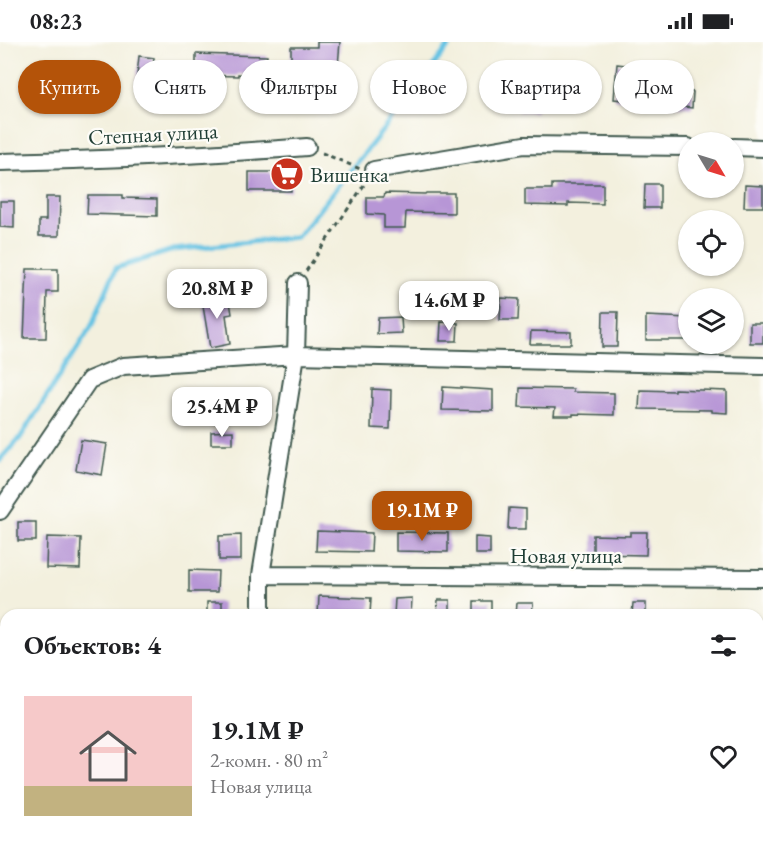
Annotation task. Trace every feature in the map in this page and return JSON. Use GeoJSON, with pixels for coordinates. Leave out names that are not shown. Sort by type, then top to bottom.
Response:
{"type":"FeatureCollection","features":[{"type":"Feature","properties":{"kind":"street"},"geometry":{"type":"LineString","coordinates":[[368,170],[524,145],[678,147]]}},
{"type":"Feature","properties":{"kind":"street","name":"Степная улица"},"geometry":{"type":"LineString","coordinates":[[0,162],[236,153],[307,147]]}},
{"type":"Feature","properties":{"kind":"street"},"geometry":{"type":"LineString","coordinates":[[744,147],[763,148]]}},
{"type":"Feature","properties":{"kind":"street"},"geometry":{"type":"LineString","coordinates":[[261,609],[261,576],[296,355],[298,283]]}},
{"type":"Feature","properties":{"kind":"street"},"geometry":{"type":"LineString","coordinates":[[0,511],[89,380],[123,366],[296,355],[763,366]]}},
{"type":"Feature","properties":{"kind":"street","name":"Новая улица"},"geometry":{"type":"LineString","coordinates":[[261,576],[763,578]]}},
{"type":"Feature","properties":{"kind":"path"},"geometry":{"type":"LineString","coordinates":[[298,283],[368,170],[307,147]]}},
{"type":"Feature","properties":{"kind":"building"},"geometry":{"type":"Polygon","coordinates":[[[317,42],[340,42],[338,60],[291,60],[291,47],[317,47],[317,42]]]}},
{"type":"Feature","properties":{"kind":"building"},"geometry":{"type":"Polygon","coordinates":[[[196,54],[267,56],[267,60],[239,60],[238,76],[227,76],[227,60],[196,60],[196,54]]]}},
{"type":"Feature","properties":{"kind":"building"},"geometry":{"type":"Polygon","coordinates":[[[139,56],[154,58],[154,60],[139,60],[139,56]]]}},
{"type":"Feature","properties":{"kind":"building"},"geometry":{"type":"Polygon","coordinates":[[[249,172],[291,172],[291,191],[249,191],[249,172]]]}},
{"type":"Feature","properties":{"kind":"building"},"geometry":{"type":"Polygon","coordinates":[[[552,184],[603,184],[603,204],[525,205],[525,189],[552,189],[552,184]]]}},
{"type":"Feature","properties":{"kind":"building"},"geometry":{"type":"Polygon","coordinates":[[[645,184],[660,184],[660,208],[644,208],[645,184]]]}},
{"type":"Feature","properties":{"kind":"building"},"geometry":{"type":"Polygon","coordinates":[[[745,185],[763,186],[763,207],[744,207],[745,185]]]}},
{"type":"Feature","properties":{"kind":"building"},"geometry":{"type":"Polygon","coordinates":[[[385,193],[454,193],[454,213],[406,212],[405,228],[384,228],[384,215],[367,214],[367,197],[384,197],[385,193]]]}},
{"type":"Feature","properties":{"kind":"building"},"geometry":{"type":"Polygon","coordinates":[[[88,195],[123,195],[123,198],[157,199],[157,216],[87,214],[88,195]]]}},
{"type":"Feature","properties":{"kind":"building"},"geometry":{"type":"Polygon","coordinates":[[[46,197],[60,197],[59,236],[39,236],[39,220],[46,220],[46,197]]]}},
{"type":"Feature","properties":{"kind":"building"},"geometry":{"type":"Polygon","coordinates":[[[0,201],[14,201],[14,228],[0,227],[0,201]]]}},
{"type":"Feature","properties":{"kind":"building"},"geometry":{"type":"Polygon","coordinates":[[[27,269],[58,269],[58,292],[47,292],[46,338],[24,338],[27,269]]]}},
{"type":"Feature","properties":{"kind":"building"},"geometry":{"type":"Polygon","coordinates":[[[229,296],[232,314],[226,315],[230,344],[210,348],[202,300],[229,296]]]}},
{"type":"Feature","properties":{"kind":"building"},"geometry":{"type":"Polygon","coordinates":[[[501,298],[519,299],[518,320],[500,320],[501,298]]]}},
{"type":"Feature","properties":{"kind":"building"},"geometry":{"type":"Polygon","coordinates":[[[603,312],[618,312],[617,347],[602,347],[603,312]]]}},
{"type":"Feature","properties":{"kind":"building"},"geometry":{"type":"Polygon","coordinates":[[[646,316],[678,318],[678,340],[646,340],[646,316]]]}},
{"type":"Feature","properties":{"kind":"building"},"geometry":{"type":"Polygon","coordinates":[[[401,317],[402,333],[377,334],[378,318],[401,317]]]}},
{"type":"Feature","properties":{"kind":"building"},"geometry":{"type":"Polygon","coordinates":[[[441,322],[458,323],[457,341],[440,341],[441,322]]]}},
{"type":"Feature","properties":{"kind":"building"},"geometry":{"type":"Polygon","coordinates":[[[750,323],[763,323],[763,343],[750,343],[750,323]]]}},
{"type":"Feature","properties":{"kind":"building"},"geometry":{"type":"Polygon","coordinates":[[[531,331],[571,332],[571,344],[530,344],[531,331]]]}},
{"type":"Feature","properties":{"kind":"building"},"geometry":{"type":"Polygon","coordinates":[[[443,387],[493,390],[493,411],[442,410],[443,387]]]}},
{"type":"Feature","properties":{"kind":"building"},"geometry":{"type":"Polygon","coordinates":[[[520,388],[573,389],[573,392],[614,393],[614,415],[554,416],[555,408],[519,407],[520,388]]]}},
{"type":"Feature","properties":{"kind":"building"},"geometry":{"type":"Polygon","coordinates":[[[372,389],[391,390],[390,429],[371,428],[372,389]]]}},
{"type":"Feature","properties":{"kind":"building"},"geometry":{"type":"Polygon","coordinates":[[[674,389],[727,391],[727,413],[712,412],[712,410],[639,409],[640,390],[674,391],[674,389]]]}},
{"type":"Feature","properties":{"kind":"building"},"geometry":{"type":"Polygon","coordinates":[[[233,431],[233,444],[211,444],[211,432],[233,431]]]}},
{"type":"Feature","properties":{"kind":"building"},"geometry":{"type":"Polygon","coordinates":[[[81,440],[107,444],[102,475],[76,470],[81,440]]]}},
{"type":"Feature","properties":{"kind":"building"},"geometry":{"type":"Polygon","coordinates":[[[509,508],[526,509],[526,529],[508,529],[509,508]]]}},
{"type":"Feature","properties":{"kind":"building"},"geometry":{"type":"Polygon","coordinates":[[[18,522],[36,522],[36,541],[18,541],[18,522]]]}},
{"type":"Feature","properties":{"kind":"building"},"geometry":{"type":"Polygon","coordinates":[[[317,531],[372,533],[371,552],[316,551],[317,531]]]}},
{"type":"Feature","properties":{"kind":"building"},"geometry":{"type":"Polygon","coordinates":[[[396,532],[448,533],[448,552],[396,551],[396,532]]]}},
{"type":"Feature","properties":{"kind":"building"},"geometry":{"type":"Polygon","coordinates":[[[630,532],[647,532],[646,555],[593,554],[593,535],[630,536],[630,532]]]}},
{"type":"Feature","properties":{"kind":"building"},"geometry":{"type":"Polygon","coordinates":[[[241,535],[241,560],[219,560],[219,536],[241,535]]]}},
{"type":"Feature","properties":{"kind":"building"},"geometry":{"type":"Polygon","coordinates":[[[47,537],[81,538],[80,569],[46,568],[47,537]]]}},
{"type":"Feature","properties":{"kind":"building"},"geometry":{"type":"Polygon","coordinates":[[[475,537],[490,538],[490,554],[475,554],[475,537]]]}},
{"type":"Feature","properties":{"kind":"building"},"geometry":{"type":"Polygon","coordinates":[[[189,570],[218,571],[217,592],[189,592],[189,570]]]}},
{"type":"Feature","properties":{"kind":"building"},"geometry":{"type":"Polygon","coordinates":[[[319,596],[371,598],[370,609],[318,609],[319,596]]]}},
{"type":"Feature","properties":{"kind":"building"},"geometry":{"type":"Polygon","coordinates":[[[412,598],[411,609],[394,609],[395,599],[412,598]]]}},
{"type":"Feature","properties":{"kind":"building"},"geometry":{"type":"Polygon","coordinates":[[[438,600],[450,600],[450,609],[437,609],[438,600]]]}},
{"type":"Feature","properties":{"kind":"building"},"geometry":{"type":"Polygon","coordinates":[[[474,601],[491,601],[491,609],[474,609],[474,601]]]}},
{"type":"Feature","properties":{"kind":"building"},"geometry":{"type":"Polygon","coordinates":[[[207,602],[222,602],[222,609],[207,609],[207,602]]]}},
{"type":"Feature","properties":{"kind":"building"},"geometry":{"type":"Polygon","coordinates":[[[517,603],[533,603],[532,609],[516,609],[517,603]]]}},
{"type":"Feature","properties":{"kind":"building"},"geometry":{"type":"Polygon","coordinates":[[[633,603],[646,603],[646,609],[632,609],[633,603]]]}},
{"type":"Feature","properties":{"kind":"waterway"},"geometry":{"type":"LineString","coordinates":[[0,460],[20,438],[91,327],[116,268],[173,250],[297,237],[452,42]]}},
{"type":"Feature","properties":{"kind":"place","name":"Вишенка"},"geometry":{"type":"Point","coordinates":[287,174]}}]}
